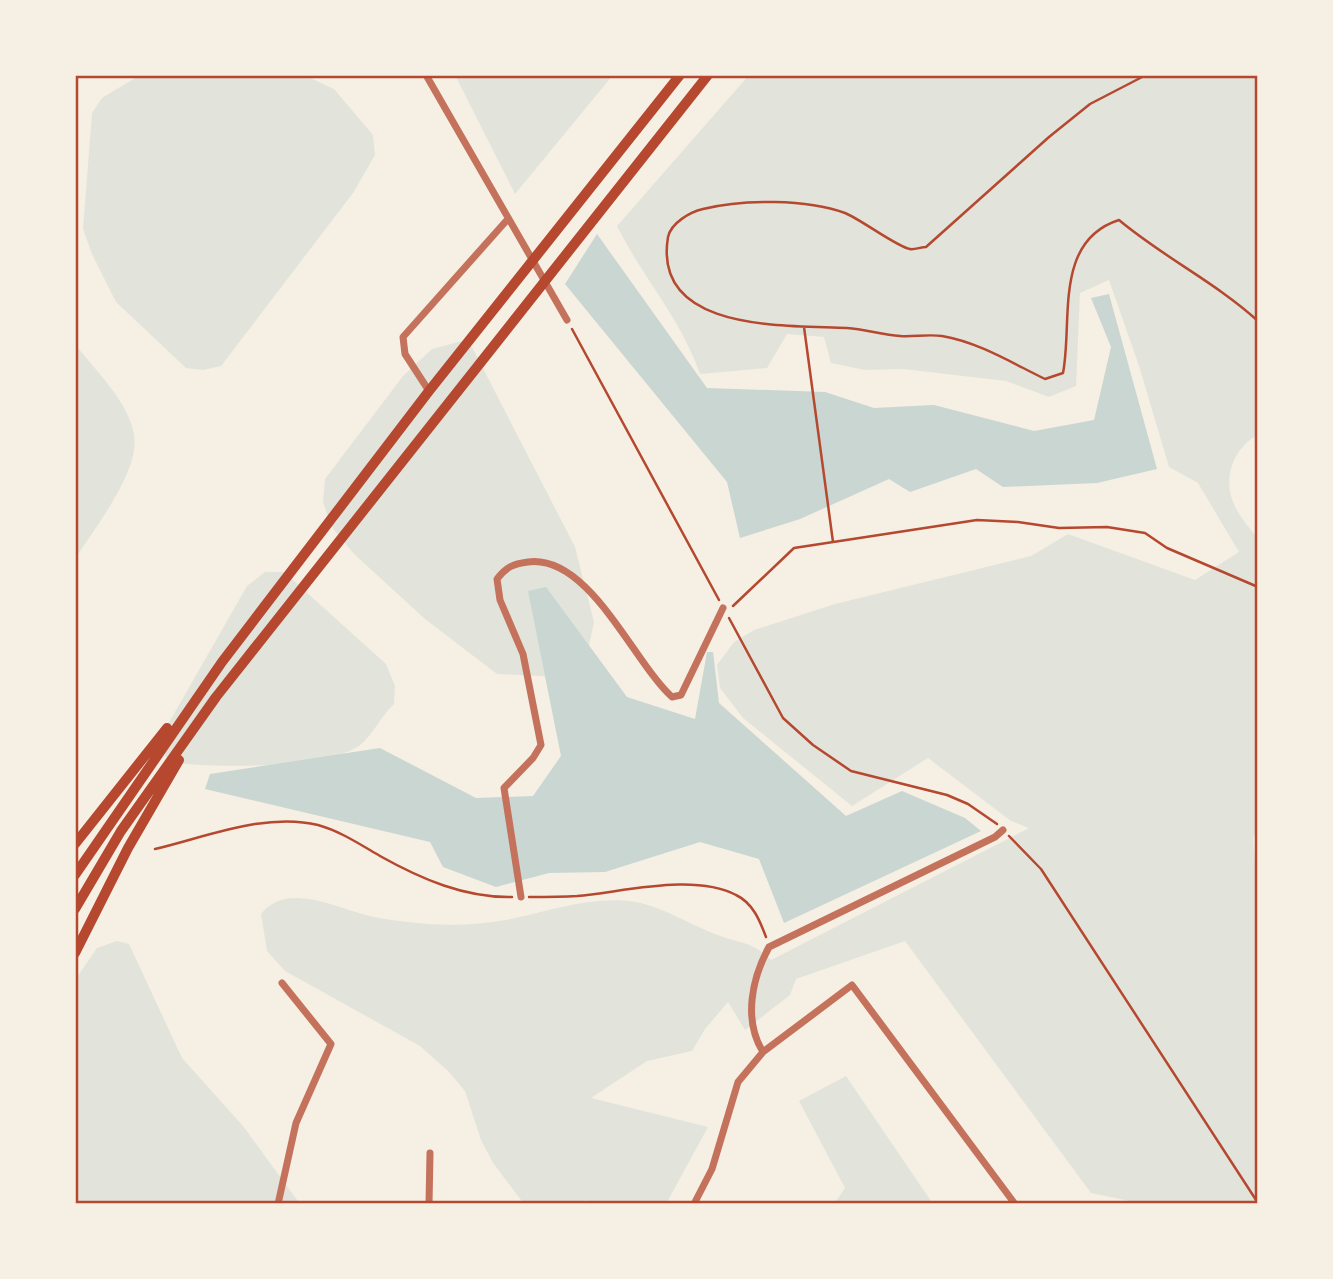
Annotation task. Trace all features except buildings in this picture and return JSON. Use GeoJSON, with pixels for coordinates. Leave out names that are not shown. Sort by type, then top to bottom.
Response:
{"type":"FeatureCollection","features":[{"type":"Feature","properties":{"kind":"highway"},"geometry":{"type":"LineString","coordinates":[[75,875],[198,693],[429,391],[680,75]]}},
{"type":"Feature","properties":{"kind":"highway"},"geometry":{"type":"LineString","coordinates":[[75,909],[121,831],[216,697],[708,75]]}},
{"type":"Feature","properties":{"kind":"highway"},"geometry":{"type":"LineString","coordinates":[[75,844],[144,754],[198,693]]}},
{"type":"Feature","properties":{"kind":"highway"},"geometry":{"type":"LineString","coordinates":[[75,953],[128,848],[216,697]]}},
{"type":"Feature","properties":{"kind":"street"},"geometry":{"type":"LineString","coordinates":[[426,75],[507,220],[567,320]]}},
{"type":"Feature","properties":{"kind":"street"},"geometry":{"type":"LineString","coordinates":[[429,391],[405,354],[403,337],[507,220]]}},
{"type":"Feature","properties":{"kind":"street"},"geometry":{"type":"LineString","coordinates":[[521,897],[504,788],[533,758],[541,745],[523,654],[500,600],[497,579],[504,569],[535,561],[563,570],[571,576],[599,601],[672,697],[681,695],[724,610]]}},
{"type":"Feature","properties":{"kind":"street"},"geometry":{"type":"LineString","coordinates":[[763,1052],[750,1019],[759,965],[769,947],[995,837],[1003,830]]}},
{"type":"Feature","properties":{"kind":"street"},"geometry":{"type":"LineString","coordinates":[[278,1204],[296,1123],[331,1044],[282,983]]}},
{"type":"Feature","properties":{"kind":"street"},"geometry":{"type":"LineString","coordinates":[[694,1204],[712,1169],[738,1082],[763,1052],[852,985],[1015,1204]]}},
{"type":"Feature","properties":{"kind":"street"},"geometry":{"type":"LineString","coordinates":[[429,1204],[430,1153]]}},
{"type":"Feature","properties":{"kind":"path"},"geometry":{"type":"LineString","coordinates":[[1146,75],[1090,104],[926,247],[909,249],[869,224],[820,206],[747,202],[701,209],[679,220],[669,234],[667,253],[670,277],[688,301],[741,322],[858,328],[898,336],[940,336],[963,341],[1045,379],[1063,373],[1071,272],[1090,239],[1111,222],[1119,220],[1141,239],[1227,295],[1258,321]]}},
{"type":"Feature","properties":{"kind":"path"},"geometry":{"type":"LineString","coordinates":[[567,320],[783,718],[813,745],[851,771],[947,795],[968,804],[1003,830],[1041,869],[1258,1203]]}},
{"type":"Feature","properties":{"kind":"path"},"geometry":{"type":"LineString","coordinates":[[804,327],[833,542]]}},
{"type":"Feature","properties":{"kind":"path"},"geometry":{"type":"LineString","coordinates":[[724,610],[765,578],[794,548],[977,520],[1059,528],[1107,527],[1144,533],[1167,548],[1258,587]]}},
{"type":"Feature","properties":{"kind":"path"},"geometry":{"type":"LineString","coordinates":[[155,849],[270,822],[308,824],[340,834],[405,870],[457,890],[495,897],[574,896],[679,885],[715,886],[738,895],[758,915],[769,947]]}},
{"type":"Feature","properties":{"kind":"shaded area"},"geometry":{"type":"Polygon","coordinates":[[[140,75],[304,75],[334,89],[373,135],[375,155],[353,193],[221,366],[203,370],[186,368],[116,302],[83,229],[92,113],[102,98],[140,75]]]}},
{"type":"Feature","properties":{"kind":"shaded area"},"geometry":{"type":"Polygon","coordinates":[[[455,75],[613,75],[515,194],[455,75]]]}},
{"type":"Feature","properties":{"kind":"shaded area"},"geometry":{"type":"Polygon","coordinates":[[[749,75],[1258,75],[1258,435],[1237,455],[1229,483],[1235,507],[1258,539],[1258,825],[1253,838],[1258,906],[1258,1204],[1144,1204],[1091,1193],[905,941],[796,979],[790,995],[745,1030],[728,1002],[705,1029],[692,1051],[647,1061],[591,1098],[708,1127],[666,1204],[591,1204],[586,1200],[578,1204],[524,1204],[493,1163],[481,1140],[465,1091],[448,1071],[420,1046],[285,971],[267,951],[261,914],[272,904],[285,899],[314,900],[390,920],[456,925],[506,920],[570,905],[620,900],[655,907],[715,934],[751,946],[771,960],[1029,828],[1011,821],[928,758],[852,806],[743,718],[720,688],[717,665],[734,642],[754,630],[835,604],[1031,556],[1068,534],[1195,580],[1239,552],[1198,483],[1169,467],[1139,366],[1109,280],[1080,293],[1076,386],[1049,397],[1006,381],[903,369],[865,370],[831,363],[824,337],[787,334],[767,368],[700,374],[683,335],[617,226],[749,75]]]}},
{"type":"Feature","properties":{"kind":"shaded area"},"geometry":{"type":"Polygon","coordinates":[[[597,234],[707,388],[825,392],[874,408],[934,405],[1034,431],[1094,420],[1111,347],[1091,298],[1109,294],[1157,469],[1097,483],[1003,487],[976,469],[910,492],[889,479],[800,519],[740,538],[727,482],[565,284],[597,234]]]}},
{"type":"Feature","properties":{"kind":"shaded area"},"geometry":{"type":"Polygon","coordinates":[[[462,341],[472,347],[575,547],[594,622],[588,650],[560,677],[497,674],[425,619],[354,554],[331,526],[323,502],[325,479],[403,376],[432,349],[462,341]]]}},
{"type":"Feature","properties":{"kind":"shaded area"},"geometry":{"type":"Polygon","coordinates":[[[75,344],[110,386],[125,410],[134,434],[134,448],[130,464],[114,499],[75,559],[75,344]]]}},
{"type":"Feature","properties":{"kind":"shaded area"},"geometry":{"type":"Polygon","coordinates":[[[265,572],[284,572],[386,664],[395,686],[394,704],[360,745],[322,759],[238,766],[168,762],[159,742],[167,726],[247,586],[265,572]]]}},
{"type":"Feature","properties":{"kind":"shaded area"},"geometry":{"type":"Polygon","coordinates":[[[546,587],[627,697],[695,719],[707,652],[713,652],[719,703],[846,816],[902,791],[965,818],[981,831],[784,923],[759,859],[700,842],[605,872],[549,873],[496,887],[443,867],[430,842],[205,789],[210,774],[380,748],[476,798],[533,796],[561,756],[528,591],[546,587]]]}},
{"type":"Feature","properties":{"kind":"shaded area"},"geometry":{"type":"Polygon","coordinates":[[[117,941],[129,944],[182,1058],[243,1126],[300,1204],[75,1204],[75,980],[97,948],[117,941]]]}},
{"type":"Feature","properties":{"kind":"shaded area"},"geometry":{"type":"Polygon","coordinates":[[[846,1076],[933,1204],[834,1204],[845,1188],[799,1101],[846,1076]]]}}]}
